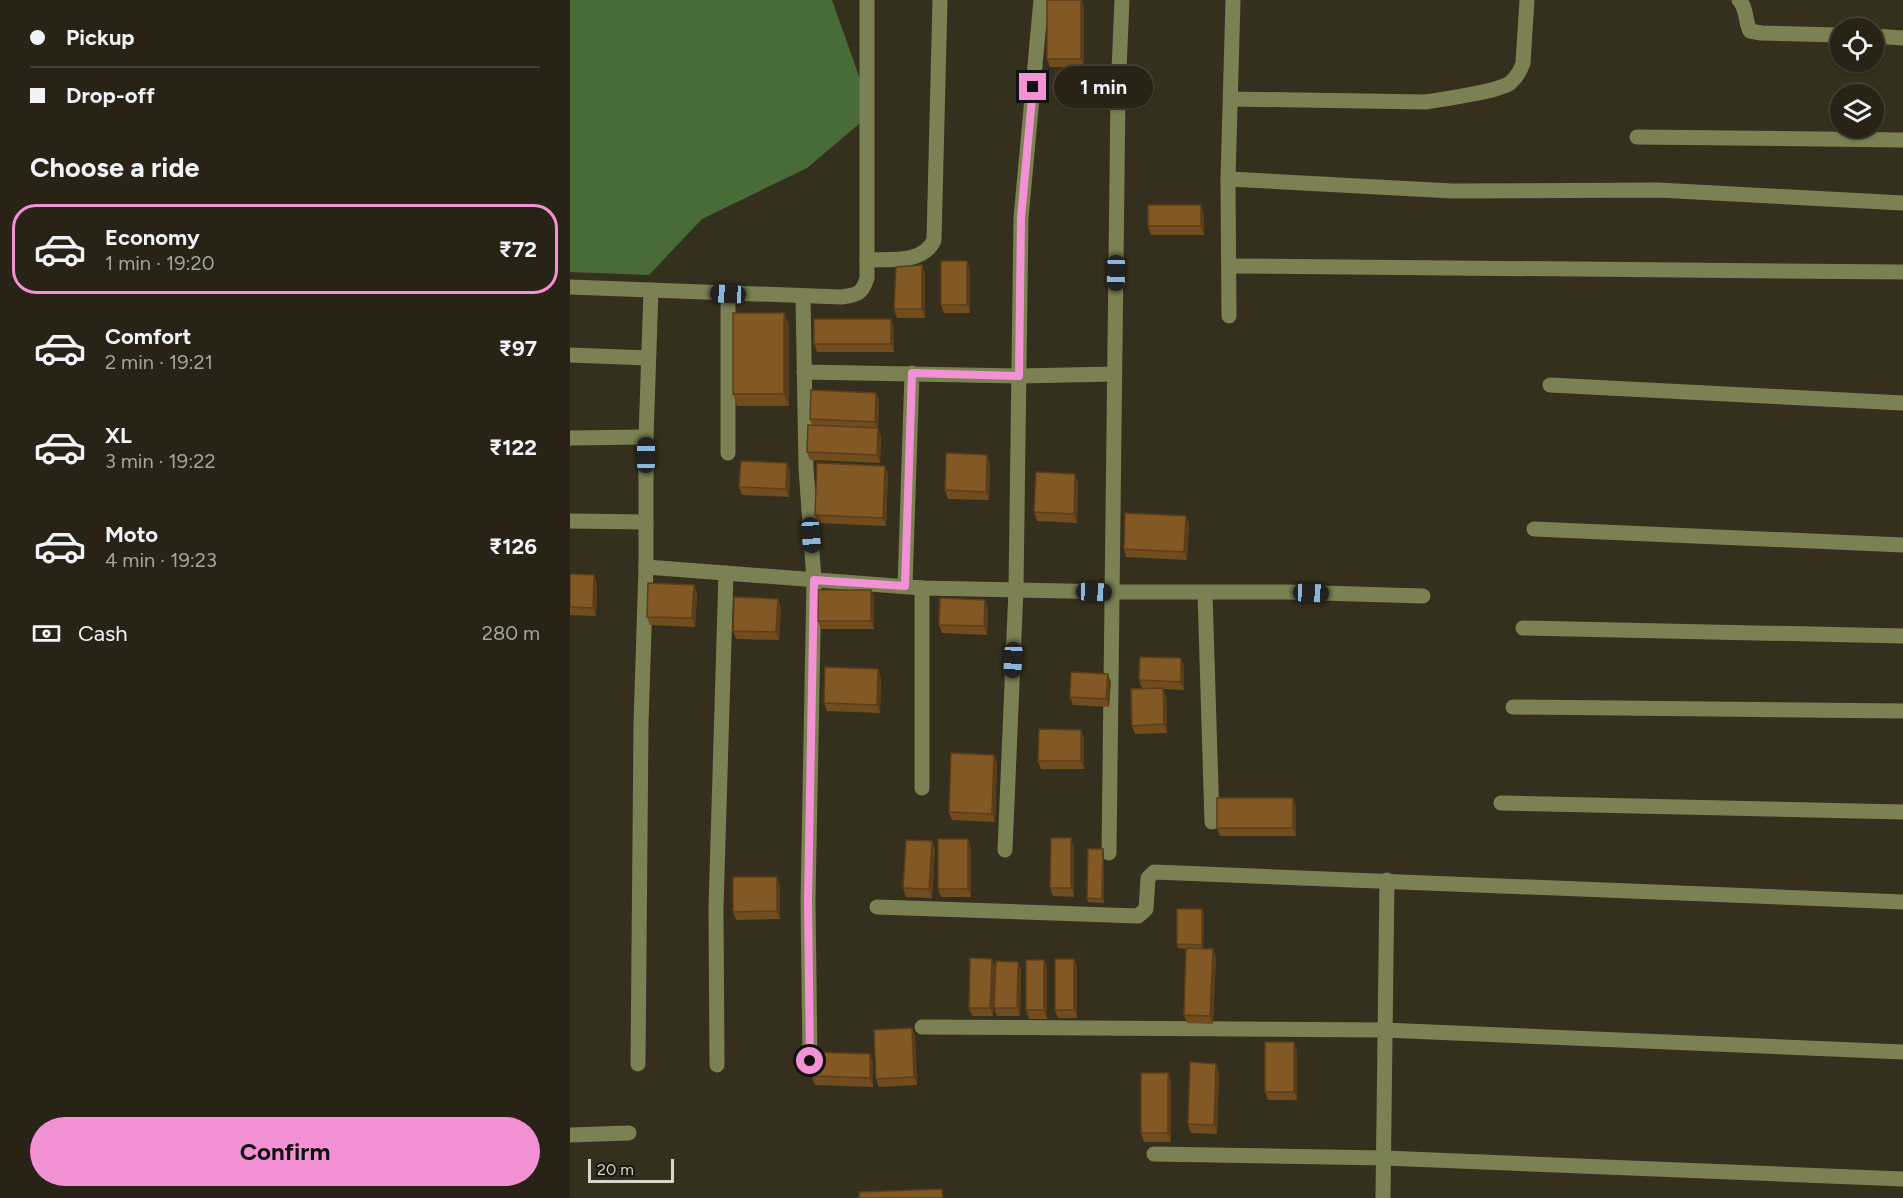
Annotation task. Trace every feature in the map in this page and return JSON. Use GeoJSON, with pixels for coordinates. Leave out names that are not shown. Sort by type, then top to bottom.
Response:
{"type":"FeatureCollection","features":[{"type":"Feature","properties":{"kind":"street"},"geometry":{"type":"LineString","coordinates":[[570,286],[841,297],[855,295],[864,288],[867,278],[867,0]]}},
{"type":"Feature","properties":{"kind":"street"},"geometry":{"type":"LineString","coordinates":[[867,260],[919,256],[930,249],[934,240],[940,0]]}},
{"type":"Feature","properties":{"kind":"street"},"geometry":{"type":"LineString","coordinates":[[1005,850],[1016,589],[1021,218],[1041,0]]}},
{"type":"Feature","properties":{"kind":"street"},"geometry":{"type":"LineString","coordinates":[[1109,853],[1118,93],[1122,0]]}},
{"type":"Feature","properties":{"kind":"street"},"geometry":{"type":"LineString","coordinates":[[1229,316],[1228,179],[1233,0]]}},
{"type":"Feature","properties":{"kind":"street"},"geometry":{"type":"LineString","coordinates":[[1231,99],[1426,102],[1456,98],[1507,85],[1520,73],[1523,63],[1527,0]]}},
{"type":"Feature","properties":{"kind":"street"},"geometry":{"type":"LineString","coordinates":[[1742,1],[1746,23],[1750,31],[1830,35]]}},
{"type":"Feature","properties":{"kind":"street"},"geometry":{"type":"LineString","coordinates":[[1884,37],[1903,38]]}},
{"type":"Feature","properties":{"kind":"street"},"geometry":{"type":"LineString","coordinates":[[1637,137],[1903,140]]}},
{"type":"Feature","properties":{"kind":"street"},"geometry":{"type":"LineString","coordinates":[[1228,179],[1452,191],[1658,190],[1903,203]]}},
{"type":"Feature","properties":{"kind":"street"},"geometry":{"type":"LineString","coordinates":[[1230,266],[1903,272]]}},
{"type":"Feature","properties":{"kind":"street"},"geometry":{"type":"LineString","coordinates":[[638,1064],[641,724],[651,290]]}},
{"type":"Feature","properties":{"kind":"street"},"geometry":{"type":"LineString","coordinates":[[728,294],[728,453]]}},
{"type":"Feature","properties":{"kind":"street"},"geometry":{"type":"LineString","coordinates":[[803,296],[806,468],[814,580],[808,901],[810,1061]]}},
{"type":"Feature","properties":{"kind":"street"},"geometry":{"type":"LineString","coordinates":[[570,355],[648,358]]}},
{"type":"Feature","properties":{"kind":"street"},"geometry":{"type":"LineString","coordinates":[[804,372],[1019,376],[1114,374]]}},
{"type":"Feature","properties":{"kind":"street"},"geometry":{"type":"LineString","coordinates":[[905,586],[912,373]]}},
{"type":"Feature","properties":{"kind":"street"},"geometry":{"type":"LineString","coordinates":[[1550,385],[1903,403]]}},
{"type":"Feature","properties":{"kind":"street"},"geometry":{"type":"LineString","coordinates":[[570,438],[646,437]]}},
{"type":"Feature","properties":{"kind":"street"},"geometry":{"type":"LineString","coordinates":[[570,521],[646,522]]}},
{"type":"Feature","properties":{"kind":"street"},"geometry":{"type":"LineString","coordinates":[[1534,529],[1903,545]]}},
{"type":"Feature","properties":{"kind":"street"},"geometry":{"type":"LineString","coordinates":[[646,567],[922,588],[1113,592],[1288,592],[1423,596]]}},
{"type":"Feature","properties":{"kind":"street"},"geometry":{"type":"LineString","coordinates":[[717,1065],[716,908],[726,573]]}},
{"type":"Feature","properties":{"kind":"street"},"geometry":{"type":"LineString","coordinates":[[922,588],[922,788]]}},
{"type":"Feature","properties":{"kind":"street"},"geometry":{"type":"LineString","coordinates":[[1205,593],[1212,822]]}},
{"type":"Feature","properties":{"kind":"street"},"geometry":{"type":"LineString","coordinates":[[1523,628],[1903,636]]}},
{"type":"Feature","properties":{"kind":"street"},"geometry":{"type":"LineString","coordinates":[[1513,707],[1903,711]]}},
{"type":"Feature","properties":{"kind":"street"},"geometry":{"type":"LineString","coordinates":[[1501,803],[1903,812]]}},
{"type":"Feature","properties":{"kind":"street"},"geometry":{"type":"LineString","coordinates":[[877,908],[1138,916],[1146,909],[1148,878],[1154,872],[1903,902]]}},
{"type":"Feature","properties":{"kind":"street"},"geometry":{"type":"LineString","coordinates":[[1383,1198],[1388,880]]}},
{"type":"Feature","properties":{"kind":"street"},"geometry":{"type":"LineString","coordinates":[[922,1027],[1384,1030],[1903,1052]]}},
{"type":"Feature","properties":{"kind":"street"},"geometry":{"type":"LineString","coordinates":[[570,1135],[629,1133]]}},
{"type":"Feature","properties":{"kind":"street"},"geometry":{"type":"LineString","coordinates":[[1154,1154],[1384,1158],[1903,1179]]}},
{"type":"Feature","properties":{"kind":"shaded area"},"geometry":{"type":"Polygon","coordinates":[[[570,0],[832,0],[872,113],[807,168],[702,219],[649,275],[570,272],[570,0]]]}},
{"type":"Feature","properties":{"kind":"building"},"geometry":{"type":"Polygon","coordinates":[[[1047,0],[1081,0],[1081,59],[1047,59],[1047,0]]]}},
{"type":"Feature","properties":{"kind":"building"},"geometry":{"type":"Polygon","coordinates":[[[1148,205],[1201,205],[1201,226],[1148,226],[1148,205]]]}},
{"type":"Feature","properties":{"kind":"building"},"geometry":{"type":"Polygon","coordinates":[[[941,261],[967,261],[967,305],[941,305],[941,261]]]}},
{"type":"Feature","properties":{"kind":"building"},"geometry":{"type":"Polygon","coordinates":[[[922,265],[922,309],[894,309],[896,267],[922,265]]]}},
{"type":"Feature","properties":{"kind":"building"},"geometry":{"type":"Polygon","coordinates":[[[733,313],[784,313],[784,394],[733,394],[733,313]]]}},
{"type":"Feature","properties":{"kind":"building"},"geometry":{"type":"Polygon","coordinates":[[[814,319],[891,319],[891,344],[814,344],[814,319]]]}},
{"type":"Feature","properties":{"kind":"building"},"geometry":{"type":"Polygon","coordinates":[[[811,390],[876,393],[875,422],[810,419],[811,390]]]}},
{"type":"Feature","properties":{"kind":"building"},"geometry":{"type":"Polygon","coordinates":[[[808,425],[878,428],[877,455],[807,452],[808,425]]]}},
{"type":"Feature","properties":{"kind":"building"},"geometry":{"type":"Polygon","coordinates":[[[946,453],[987,455],[986,492],[945,490],[946,453]]]}},
{"type":"Feature","properties":{"kind":"building"},"geometry":{"type":"Polygon","coordinates":[[[741,461],[787,463],[786,489],[739,487],[741,461]]]}},
{"type":"Feature","properties":{"kind":"building"},"geometry":{"type":"Polygon","coordinates":[[[817,463],[885,466],[883,518],[815,515],[817,463]]]}},
{"type":"Feature","properties":{"kind":"building"},"geometry":{"type":"Polygon","coordinates":[[[1036,472],[1075,474],[1074,514],[1034,512],[1036,472]]]}},
{"type":"Feature","properties":{"kind":"building"},"geometry":{"type":"Polygon","coordinates":[[[1125,513],[1186,516],[1184,552],[1124,549],[1125,513]]]}},
{"type":"Feature","properties":{"kind":"building"},"geometry":{"type":"Polygon","coordinates":[[[570,574],[594,575],[593,608],[570,607],[570,574]]]}},
{"type":"Feature","properties":{"kind":"building"},"geometry":{"type":"Polygon","coordinates":[[[648,583],[694,585],[692,618],[647,617],[648,583]]]}},
{"type":"Feature","properties":{"kind":"building"},"geometry":{"type":"Polygon","coordinates":[[[818,590],[871,590],[871,621],[818,621],[818,590]]]}},
{"type":"Feature","properties":{"kind":"building"},"geometry":{"type":"Polygon","coordinates":[[[734,597],[778,599],[776,632],[733,631],[734,597]]]}},
{"type":"Feature","properties":{"kind":"building"},"geometry":{"type":"Polygon","coordinates":[[[940,598],[985,600],[984,626],[939,625],[940,598]]]}},
{"type":"Feature","properties":{"kind":"building"},"geometry":{"type":"Polygon","coordinates":[[[1140,657],[1181,658],[1181,682],[1139,680],[1140,657]]]}},
{"type":"Feature","properties":{"kind":"building"},"geometry":{"type":"Polygon","coordinates":[[[825,667],[878,669],[877,705],[824,703],[825,667]]]}},
{"type":"Feature","properties":{"kind":"building"},"geometry":{"type":"Polygon","coordinates":[[[1071,672],[1108,674],[1106,699],[1070,697],[1071,672]]]}},
{"type":"Feature","properties":{"kind":"building"},"geometry":{"type":"Polygon","coordinates":[[[1163,688],[1164,724],[1132,726],[1131,689],[1163,688]]]}},
{"type":"Feature","properties":{"kind":"building"},"geometry":{"type":"Polygon","coordinates":[[[1039,729],[1081,730],[1081,761],[1038,761],[1039,729]]]}},
{"type":"Feature","properties":{"kind":"building"},"geometry":{"type":"Polygon","coordinates":[[[951,753],[994,755],[992,814],[949,812],[951,753]]]}},
{"type":"Feature","properties":{"kind":"building"},"geometry":{"type":"Polygon","coordinates":[[[1217,798],[1293,798],[1293,828],[1217,828],[1217,798]]]}},
{"type":"Feature","properties":{"kind":"building"},"geometry":{"type":"Polygon","coordinates":[[[1051,838],[1071,838],[1071,888],[1050,888],[1051,838]]]}},
{"type":"Feature","properties":{"kind":"building"},"geometry":{"type":"Polygon","coordinates":[[[938,839],[968,839],[968,889],[938,889],[938,839]]]}},
{"type":"Feature","properties":{"kind":"building"},"geometry":{"type":"Polygon","coordinates":[[[906,840],[932,841],[929,889],[903,888],[906,840]]]}},
{"type":"Feature","properties":{"kind":"building"},"geometry":{"type":"Polygon","coordinates":[[[1088,849],[1103,849],[1102,899],[1087,898],[1088,849]]]}},
{"type":"Feature","properties":{"kind":"building"},"geometry":{"type":"Polygon","coordinates":[[[733,877],[777,877],[777,911],[733,912],[733,877]]]}},
{"type":"Feature","properties":{"kind":"building"},"geometry":{"type":"Polygon","coordinates":[[[1177,909],[1202,909],[1202,945],[1177,944],[1177,909]]]}},
{"type":"Feature","properties":{"kind":"building"},"geometry":{"type":"Polygon","coordinates":[[[1186,948],[1213,949],[1210,1016],[1184,1015],[1186,948]]]}},
{"type":"Feature","properties":{"kind":"building"},"geometry":{"type":"Polygon","coordinates":[[[970,958],[992,959],[990,1008],[969,1008],[970,958]]]}},
{"type":"Feature","properties":{"kind":"building"},"geometry":{"type":"Polygon","coordinates":[[[1055,959],[1074,959],[1074,1010],[1055,1010],[1055,959]]]}},
{"type":"Feature","properties":{"kind":"building"},"geometry":{"type":"Polygon","coordinates":[[[1026,960],[1044,960],[1044,1010],[1026,1010],[1026,960]]]}},
{"type":"Feature","properties":{"kind":"building"},"geometry":{"type":"Polygon","coordinates":[[[996,961],[1018,962],[1017,1008],[994,1008],[996,961]]]}},
{"type":"Feature","properties":{"kind":"building"},"geometry":{"type":"Polygon","coordinates":[[[912,1028],[914,1077],[876,1079],[874,1030],[912,1028]]]}},
{"type":"Feature","properties":{"kind":"building"},"geometry":{"type":"Polygon","coordinates":[[[1265,1042],[1294,1042],[1294,1092],[1265,1092],[1265,1042]]]}},
{"type":"Feature","properties":{"kind":"building"},"geometry":{"type":"Polygon","coordinates":[[[813,1052],[870,1054],[870,1078],[812,1076],[813,1052]]]}},
{"type":"Feature","properties":{"kind":"building"},"geometry":{"type":"Polygon","coordinates":[[[1190,1062],[1216,1064],[1214,1125],[1188,1124],[1190,1062]]]}},
{"type":"Feature","properties":{"kind":"building"},"geometry":{"type":"Polygon","coordinates":[[[1141,1073],[1168,1073],[1168,1133],[1141,1133],[1141,1073]]]}},
{"type":"Feature","properties":{"kind":"building"},"geometry":{"type":"Polygon","coordinates":[[[942,1189],[943,1198],[859,1198],[859,1192],[942,1189]]]}},
{"type":"Feature","properties":{"kind":"route"},"geometry":{"type":"LineString","coordinates":[[810,1061],[808,901],[814,580],[905,586],[912,373],[1019,376],[1021,218],[1033,87]]}}]}
